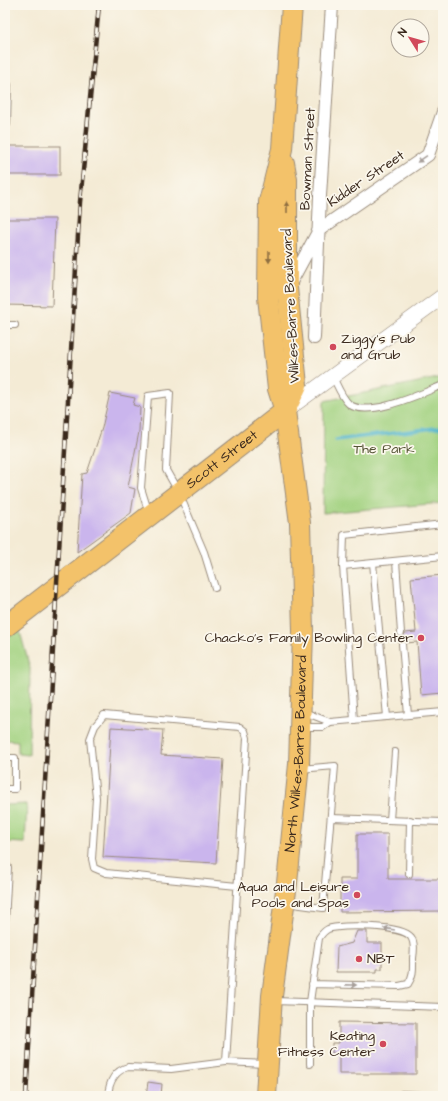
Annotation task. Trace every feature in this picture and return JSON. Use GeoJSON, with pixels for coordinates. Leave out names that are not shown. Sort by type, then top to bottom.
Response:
{"type":"FeatureCollection","features":[{"type":"Feature","properties":{"kind":"main road","name":"Wilkes-Barre Boulevard"},"geometry":{"type":"LineString","coordinates":[[285,411],[278,389],[268,297],[269,202],[282,149],[292,5]]}},
{"type":"Feature","properties":{"kind":"main road","name":"Wilkes-Barre Boulevard"},"geometry":{"type":"LineString","coordinates":[[282,149],[287,180],[288,288],[297,385],[285,411]]}},
{"type":"Feature","properties":{"kind":"main road","name":"Scott Street"},"geometry":{"type":"LineString","coordinates":[[5,627],[285,411]]}},
{"type":"Feature","properties":{"kind":"main road","name":"North Wilkes-Barre Boulevard"},"geometry":{"type":"LineString","coordinates":[[266,1096],[272,1001],[299,769],[301,719],[303,631],[300,523],[285,411]]}},
{"type":"Feature","properties":{"kind":"street","name":"Bowman Street"},"geometry":{"type":"LineString","coordinates":[[314,338],[320,196],[332,5]]}},
{"type":"Feature","properties":{"kind":"street","name":"Kidder Street"},"geometry":{"type":"LineString","coordinates":[[288,288],[319,230],[428,155],[443,112]]}},
{"type":"Feature","properties":{"kind":"street","name":"Scott Street"},"geometry":{"type":"LineString","coordinates":[[285,411],[443,296]]}},
{"type":"Feature","properties":{"kind":"lane"},"geometry":{"type":"LineString","coordinates":[[5,84],[8,84],[7,124],[5,124]]}},
{"type":"Feature","properties":{"kind":"lane"},"geometry":{"type":"LineString","coordinates":[[5,325],[15,325]]}},
{"type":"Feature","properties":{"kind":"lane"},"geometry":{"type":"LineString","coordinates":[[333,377],[348,403],[356,408],[365,409],[392,404],[443,385]]}},
{"type":"Feature","properties":{"kind":"lane"},"geometry":{"type":"LineString","coordinates":[[152,514],[146,504],[141,488],[148,396],[170,393],[166,470],[179,493],[204,552],[215,588]]}},
{"type":"Feature","properties":{"kind":"lane"},"geometry":{"type":"LineString","coordinates":[[354,720],[343,566],[344,535],[443,524]]}},
{"type":"Feature","properties":{"kind":"lane"},"geometry":{"type":"LineString","coordinates":[[343,566],[443,556]]}},
{"type":"Feature","properties":{"kind":"lane"},"geometry":{"type":"LineString","coordinates":[[396,561],[401,633]]}},
{"type":"Feature","properties":{"kind":"lane"},"geometry":{"type":"LineString","coordinates":[[373,563],[387,717]]}},
{"type":"Feature","properties":{"kind":"lane"},"geometry":{"type":"LineString","coordinates":[[402,644],[408,715]]}},
{"type":"Feature","properties":{"kind":"lane"},"geometry":{"type":"LineString","coordinates":[[301,719],[323,727],[330,722],[443,712]]}},
{"type":"Feature","properties":{"kind":"lane"},"geometry":{"type":"LineString","coordinates":[[226,1062],[238,886],[247,738],[245,731],[240,727],[104,715],[95,726],[90,739],[96,798],[92,859],[94,868],[106,873],[238,886]]}},
{"type":"Feature","properties":{"kind":"lane"},"geometry":{"type":"LineString","coordinates":[[301,719],[324,718],[330,722]]}},
{"type":"Feature","properties":{"kind":"lane"},"geometry":{"type":"LineString","coordinates":[[390,820],[395,752]]}},
{"type":"Feature","properties":{"kind":"lane"},"geometry":{"type":"LineString","coordinates":[[5,758],[15,758],[15,789],[5,789]]}},
{"type":"Feature","properties":{"kind":"lane"},"geometry":{"type":"LineString","coordinates":[[284,903],[323,908],[335,766],[299,769]]}},
{"type":"Feature","properties":{"kind":"lane"},"geometry":{"type":"LineString","coordinates":[[331,818],[443,822]]}},
{"type":"Feature","properties":{"kind":"lane"},"geometry":{"type":"LineString","coordinates":[[409,874],[410,820]]}},
{"type":"Feature","properties":{"kind":"lane"},"geometry":{"type":"LineString","coordinates":[[5,864],[8,867],[5,922]]}},
{"type":"Feature","properties":{"kind":"lane"},"geometry":{"type":"LineString","coordinates":[[310,1064],[310,1002],[312,984],[319,938],[328,929],[369,926],[404,931],[411,937],[414,944],[413,976],[408,984],[399,986],[312,984]]}},
{"type":"Feature","properties":{"kind":"lane"},"geometry":{"type":"LineString","coordinates":[[272,1001],[443,1007]]}},
{"type":"Feature","properties":{"kind":"lane"},"geometry":{"type":"LineString","coordinates":[[108,1096],[110,1082],[113,1077],[122,1069],[128,1067],[171,1069],[226,1062],[267,1064]]}},
{"type":"Feature","properties":{"kind":"lane"},"geometry":{"type":"LineString","coordinates":[[399,1096],[402,1094],[442,1096]]}},
{"type":"Feature","properties":{"kind":"green space","name":"The Park"},"geometry":{"type":"Polygon","coordinates":[[[443,377],[443,503],[323,513],[324,401],[443,377]]]}},
{"type":"Feature","properties":{"kind":"green space"},"geometry":{"type":"Polygon","coordinates":[[[19,628],[30,668],[29,755],[18,754],[18,741],[5,740],[5,639],[19,628]]]}},
{"type":"Feature","properties":{"kind":"green space"},"geometry":{"type":"Polygon","coordinates":[[[27,804],[25,843],[5,842],[5,805],[27,804]]]}},
{"type":"Feature","properties":{"kind":"building"},"geometry":{"type":"Polygon","coordinates":[[[5,146],[60,146],[60,175],[5,175],[5,146]]]}},
{"type":"Feature","properties":{"kind":"building"},"geometry":{"type":"Polygon","coordinates":[[[5,219],[55,219],[52,306],[5,305],[5,219]]]}},
{"type":"Feature","properties":{"kind":"building"},"geometry":{"type":"Polygon","coordinates":[[[110,393],[135,398],[133,405],[140,407],[139,432],[128,487],[135,489],[131,513],[77,552],[82,474],[87,473],[102,428],[110,393]]]}},
{"type":"Feature","properties":{"kind":"building","name":"Chacko's Family Bowling Center"},"geometry":{"type":"Polygon","coordinates":[[[443,575],[443,693],[421,695],[417,642],[406,643],[404,640],[399,641],[399,637],[403,637],[405,633],[416,632],[411,578],[443,575]]]}},
{"type":"Feature","properties":{"kind":"building"},"geometry":{"type":"Polygon","coordinates":[[[111,727],[163,730],[161,755],[223,759],[216,863],[103,857],[111,727]]]}},
{"type":"Feature","properties":{"kind":"building"},"geometry":{"type":"Polygon","coordinates":[[[357,834],[388,834],[388,879],[443,879],[443,911],[340,912],[340,879],[357,879],[357,834]]]}},
{"type":"Feature","properties":{"kind":"building","name":"NBT"},"geometry":{"type":"Polygon","coordinates":[[[357,931],[367,931],[367,943],[382,943],[382,969],[377,969],[377,972],[336,972],[337,947],[352,943],[357,931]]]}},
{"type":"Feature","properties":{"kind":"building"},"geometry":{"type":"Polygon","coordinates":[[[339,1022],[416,1023],[416,1074],[339,1074],[339,1053],[332,1053],[332,1043],[339,1043],[339,1022]]]}},
{"type":"Feature","properties":{"kind":"building"},"geometry":{"type":"Polygon","coordinates":[[[148,1082],[162,1084],[161,1096],[146,1096],[148,1082]]]}},
{"type":"Feature","properties":{"kind":"waterway"},"geometry":{"type":"LineString","coordinates":[[336,440],[443,427]]}},
{"type":"Feature","properties":{"kind":"railway"},"geometry":{"type":"LineString","coordinates":[[26,1096],[80,202],[99,5]]}},
{"type":"Feature","properties":{"kind":"place","name":"Ziggy's Pub and Grub"},"geometry":{"type":"Point","coordinates":[333,347]}},
{"type":"Feature","properties":{"kind":"place","name":"Chacko's Family Bowling Center"},"geometry":{"type":"Point","coordinates":[421,638]}},
{"type":"Feature","properties":{"kind":"place","name":"Aqua and Leisure Pools and Spas"},"geometry":{"type":"Point","coordinates":[357,895]}},
{"type":"Feature","properties":{"kind":"place","name":"NBT"},"geometry":{"type":"Point","coordinates":[359,959]}},
{"type":"Feature","properties":{"kind":"place","name":"Keating Fitness Center"},"geometry":{"type":"Point","coordinates":[383,1044]}}]}
